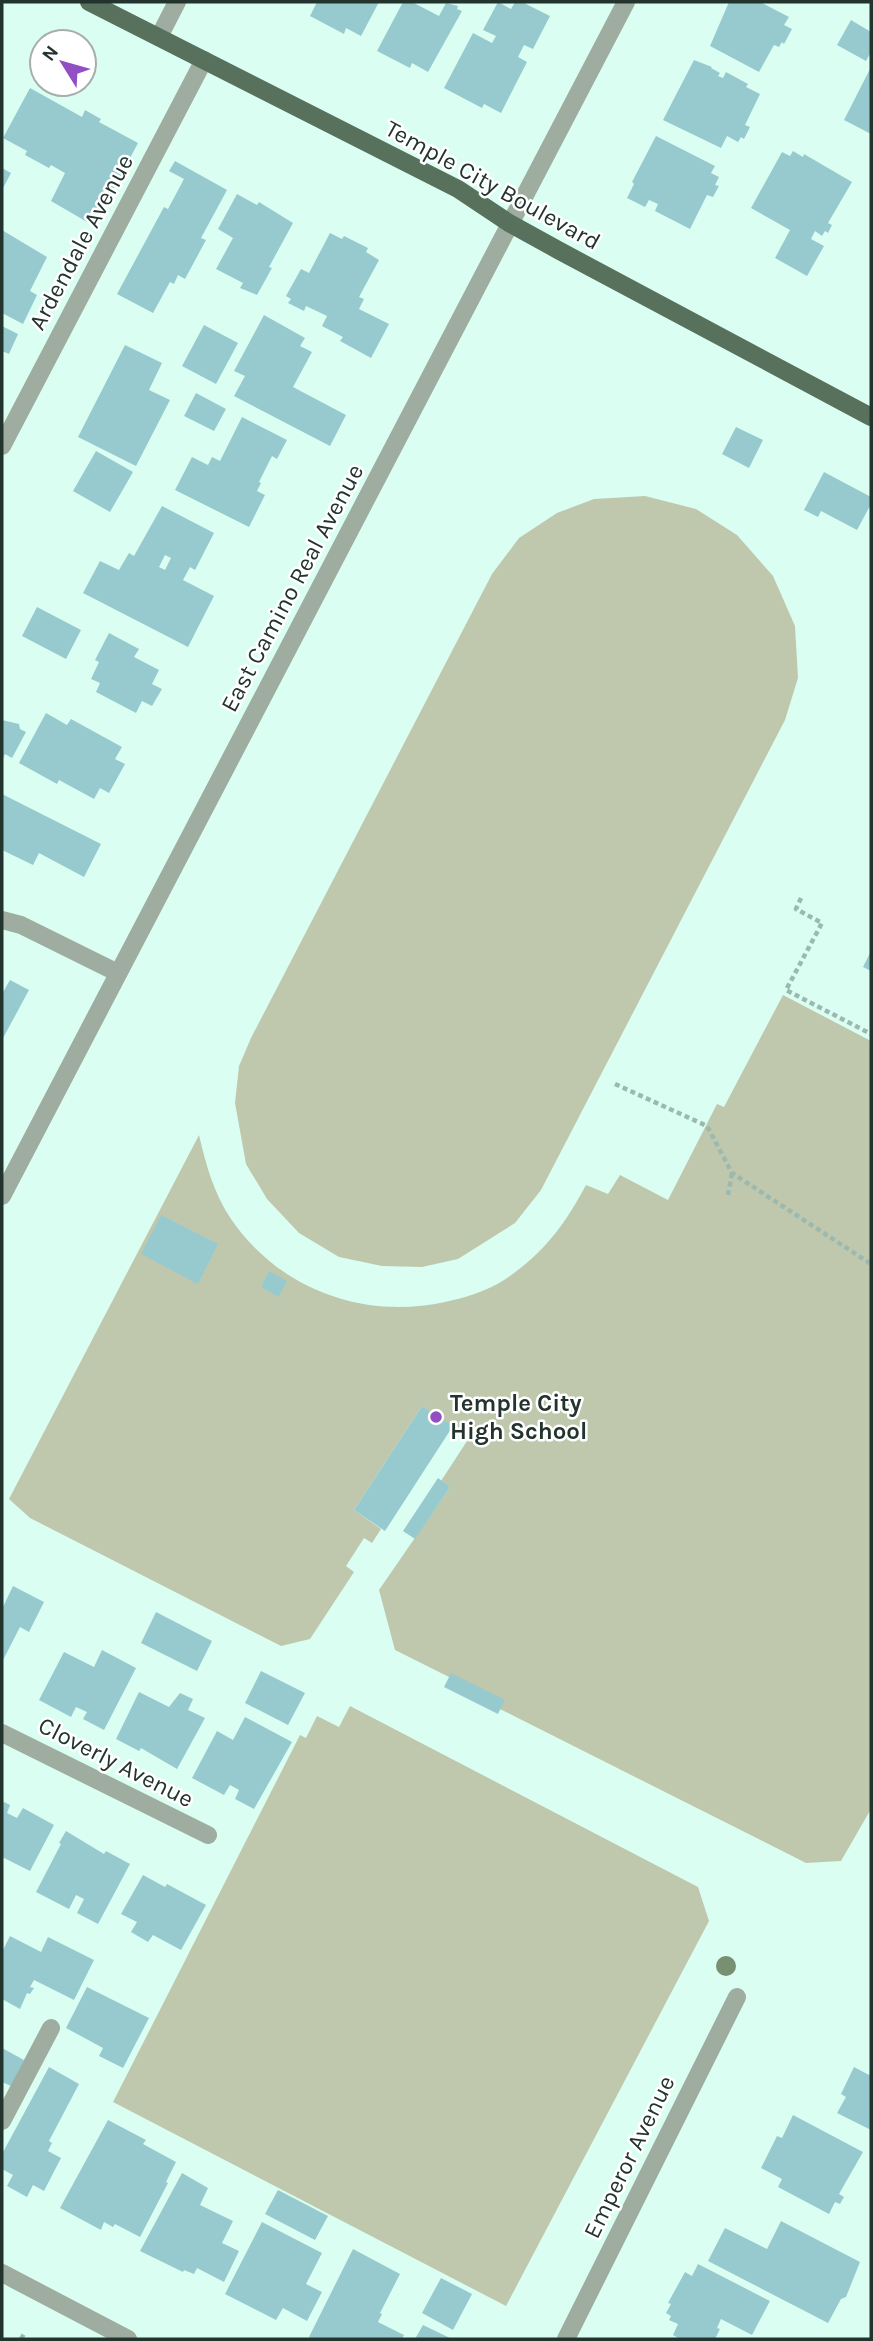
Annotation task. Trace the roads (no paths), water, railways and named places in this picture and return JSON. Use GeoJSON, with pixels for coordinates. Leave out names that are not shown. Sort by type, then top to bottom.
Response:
{"type":"FeatureCollection","features":[{"type":"Feature","properties":{"kind":"main road","name":"Temple City Boulevard"},"geometry":{"type":"LineString","coordinates":[[89,2],[458,189],[509,223],[871,417]]}},
{"type":"Feature","properties":{"kind":"street"},"geometry":{"type":"LineString","coordinates":[[159,37],[177,2]]}},
{"type":"Feature","properties":{"kind":"street","name":"East Camino Real Avenue"},"geometry":{"type":"LineString","coordinates":[[2,1196],[626,2]]}},
{"type":"Feature","properties":{"kind":"street","name":"Ardendale Avenue"},"geometry":{"type":"LineString","coordinates":[[2,446],[204,60]]}},
{"type":"Feature","properties":{"kind":"street"},"geometry":{"type":"LineString","coordinates":[[2,920],[21,925],[118,973]]}},
{"type":"Feature","properties":{"kind":"street","name":"Cloverly Avenue"},"geometry":{"type":"LineString","coordinates":[[2,1733],[208,1835]]}},
{"type":"Feature","properties":{"kind":"street","name":"Emperor Avenue"},"geometry":{"type":"LineString","coordinates":[[566,2339],[737,1997]]}},
{"type":"Feature","properties":{"kind":"street"},"geometry":{"type":"LineString","coordinates":[[2,2122],[51,2028]]}},
{"type":"Feature","properties":{"kind":"street"},"geometry":{"type":"LineString","coordinates":[[2,2273],[128,2339]]}},
{"type":"Feature","properties":{"kind":"place","name":"Temple City High School"},"geometry":{"type":"Point","coordinates":[436,1417]}}]}
